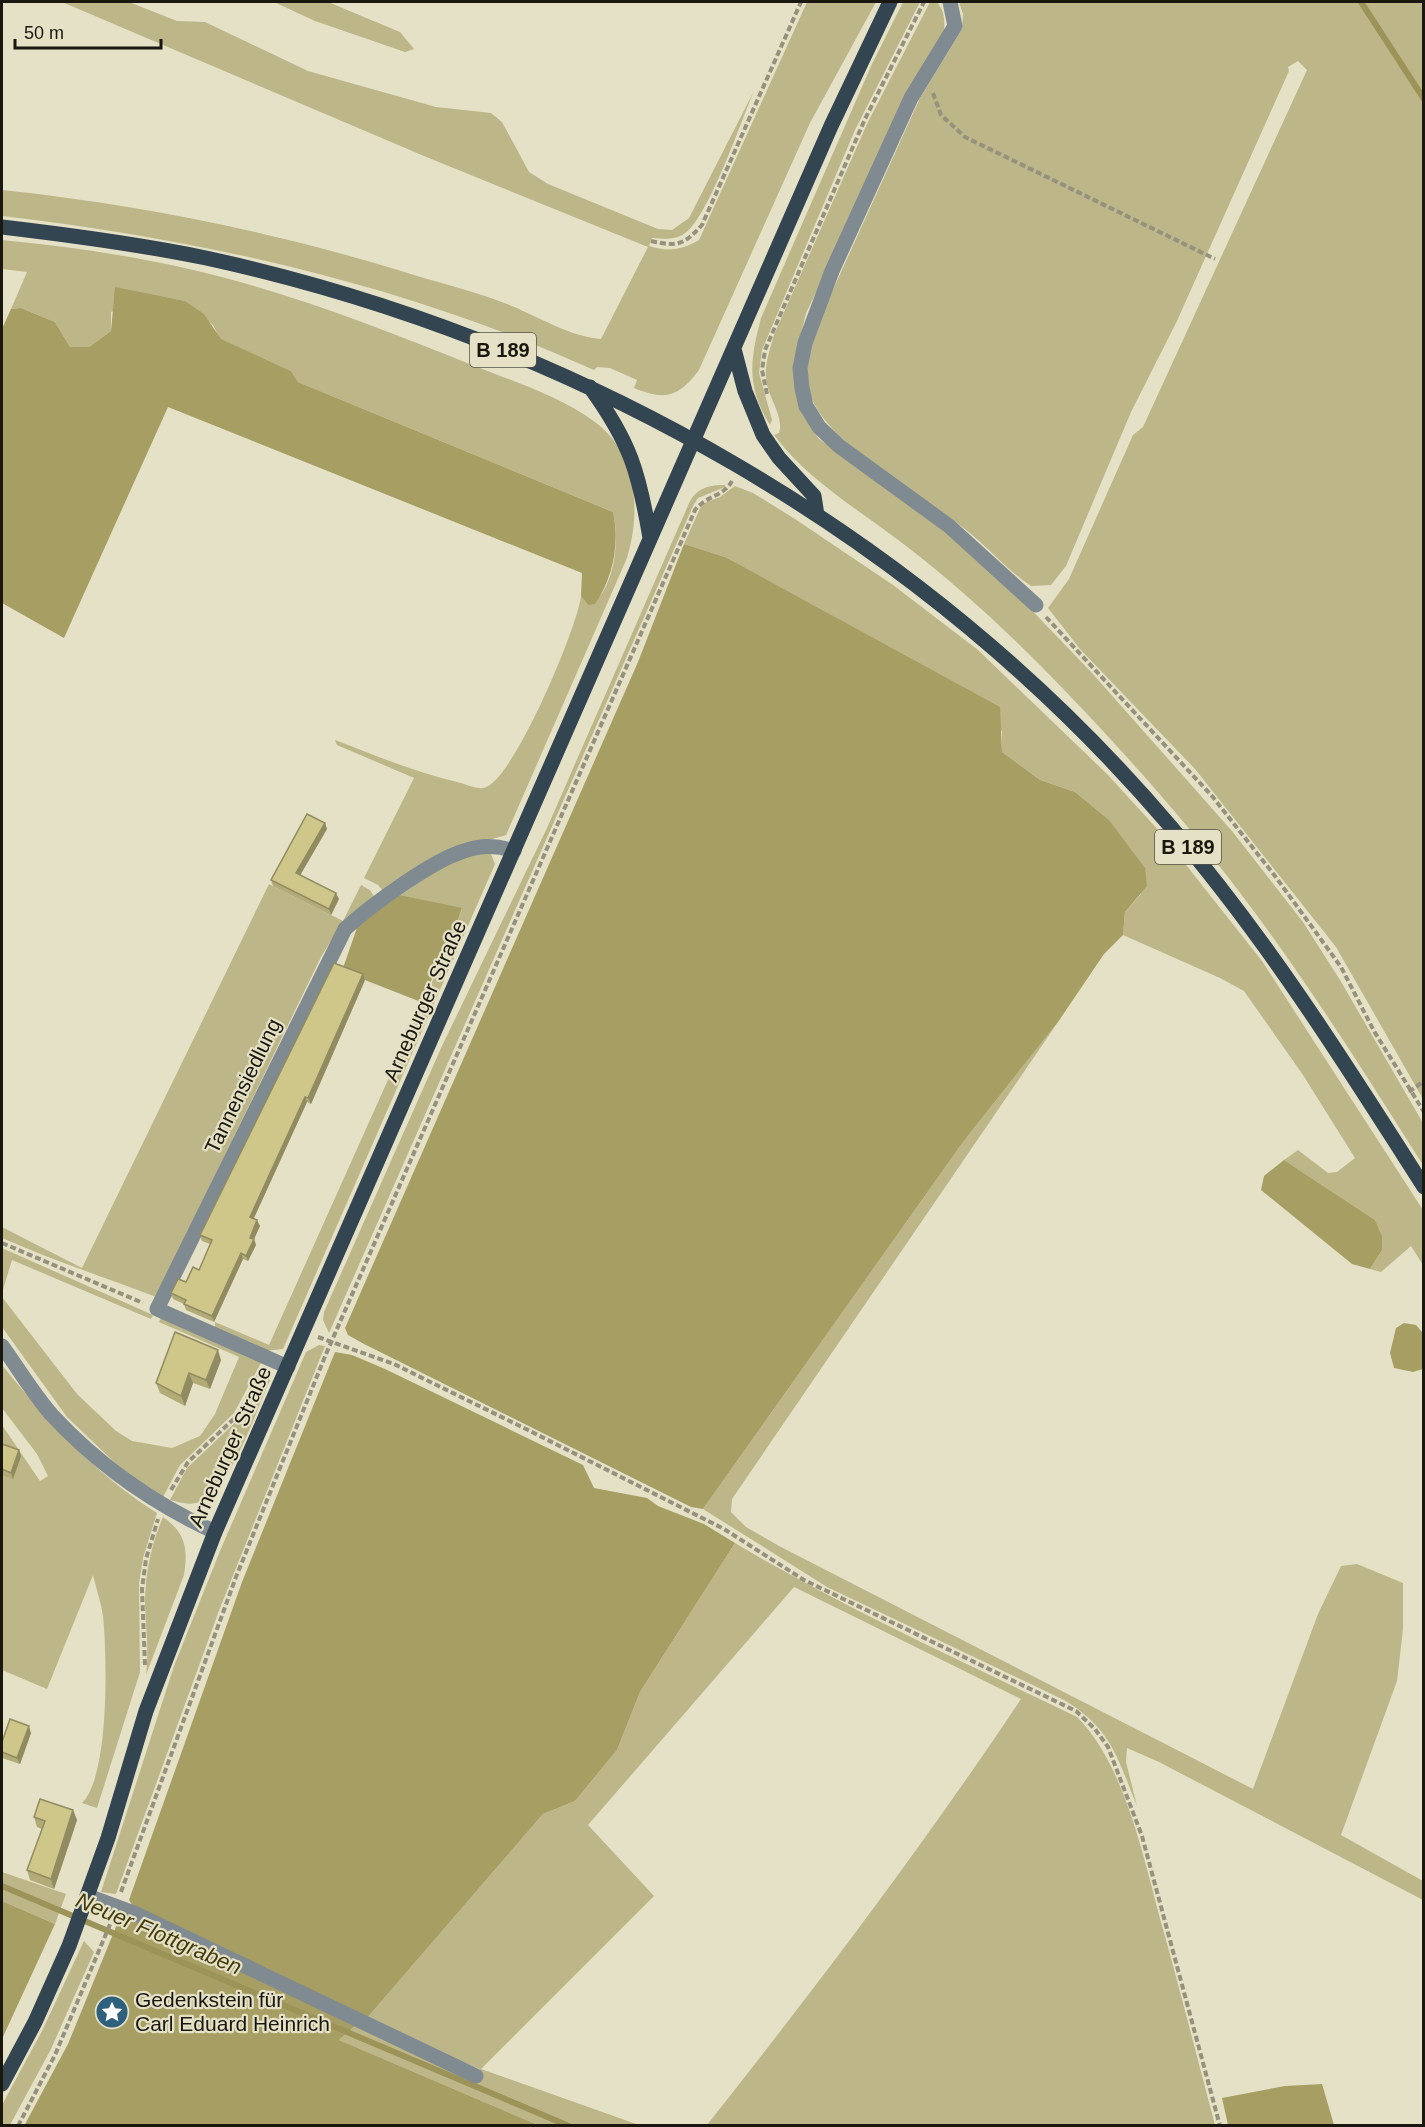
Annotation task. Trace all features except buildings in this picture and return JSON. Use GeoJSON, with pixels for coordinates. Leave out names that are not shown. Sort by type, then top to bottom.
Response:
{"type":"FeatureCollection","features":[{"type":"Feature","properties":{"kind":"main road","name":"Arneburger Straße"},"geometry":{"type":"LineString","coordinates":[[2,2084],[35,2022],[69,1946],[86,1900],[146,1710],[215,1532],[693,440],[836,116],[890,2]]}},
{"type":"Feature","properties":{"kind":"main road","name":"B 189"},"geometry":{"type":"LineString","coordinates":[[2,227],[124,243],[243,267],[374,304],[453,330],[589,386],[693,440],[817,515],[871,552],[961,622],[1077,726],[1136,788],[1200,862],[1258,936],[1336,1050],[1424,1187]]}},
{"type":"Feature","properties":{"kind":"main road"},"geometry":{"type":"LineString","coordinates":[[734,349],[745,391],[764,435],[779,458],[814,496],[817,515]]}},
{"type":"Feature","properties":{"kind":"main road"},"geometry":{"type":"LineString","coordinates":[[589,386],[609,414],[632,457],[641,486],[650,538]]}},
{"type":"Feature","properties":{"kind":"street"},"geometry":{"type":"LineString","coordinates":[[950,2],[955,26],[911,98],[832,271],[805,343],[800,368],[801,388],[806,406],[819,427],[839,446],[949,526],[1036,605]]}},
{"type":"Feature","properties":{"kind":"street","name":"Tannensiedlung"},"geometry":{"type":"LineString","coordinates":[[157,1309],[334,946],[345,929],[377,903],[447,858],[481,847],[500,846],[514,851]]}},
{"type":"Feature","properties":{"kind":"street"},"geometry":{"type":"LineString","coordinates":[[157,1309],[288,1367]]}},
{"type":"Feature","properties":{"kind":"street"},"geometry":{"type":"LineString","coordinates":[[2,1346],[50,1412],[89,1452],[135,1489],[215,1532]]}},
{"type":"Feature","properties":{"kind":"street"},"geometry":{"type":"LineString","coordinates":[[86,1900],[115,1911],[476,2076]]}},
{"type":"Feature","properties":{"kind":"path"},"geometry":{"type":"LineString","coordinates":[[651,241],[670,246],[688,241],[702,225],[801,2]]}},
{"type":"Feature","properties":{"kind":"path"},"geometry":{"type":"LineString","coordinates":[[770,405],[762,370],[765,350],[865,119],[924,2]]}},
{"type":"Feature","properties":{"kind":"path"},"geometry":{"type":"LineString","coordinates":[[928,72],[941,114],[964,137],[1215,259]]}},
{"type":"Feature","properties":{"kind":"path"},"geometry":{"type":"LineString","coordinates":[[18,2126],[55,2055],[99,1956],[236,1577],[332,1342],[695,510],[704,499],[727,490]]}},
{"type":"Feature","properties":{"kind":"path"},"geometry":{"type":"LineString","coordinates":[[1036,605],[1212,796],[1275,876],[1341,966],[1409,1092],[1424,1112]]}},
{"type":"Feature","properties":{"kind":"path"},"geometry":{"type":"LineString","coordinates":[[1409,1092],[1424,1081]]}},
{"type":"Feature","properties":{"kind":"path"},"geometry":{"type":"LineString","coordinates":[[2,1243],[157,1309]]}},
{"type":"Feature","properties":{"kind":"path"},"geometry":{"type":"LineString","coordinates":[[304,1331],[394,1364],[724,1529],[804,1580],[1076,1710],[1095,1729],[1108,1747],[1142,1836],[1220,2126]]}},
{"type":"Feature","properties":{"kind":"path"},"geometry":{"type":"LineString","coordinates":[[144,1668],[146,1653],[142,1589],[146,1559],[163,1506],[188,1462],[239,1414],[268,1358]]}},
{"type":"Feature","properties":{"kind":"shaded area"},"geometry":{"type":"Polygon","coordinates":[[[62,2],[129,2],[177,21],[205,22],[308,71],[436,107],[491,113],[502,122],[529,172],[548,184],[658,229],[672,230],[689,218],[754,91],[713,190],[693,225],[677,237],[652,238],[649,246],[669,249],[681,248],[699,240],[807,2],[876,2],[810,123],[699,370],[678,391],[663,395],[634,388],[637,380],[610,368],[597,367],[594,370],[451,313],[378,290],[304,270],[154,238],[2,216],[2,190],[152,211],[251,231],[467,290],[507,304],[565,330],[601,339],[648,247],[424,156],[62,2]]]}},
{"type":"Feature","properties":{"kind":"shaded area"},"geometry":{"type":"Polygon","coordinates":[[[274,2],[328,2],[400,32],[414,49],[405,52],[315,21],[274,2]]]}},
{"type":"Feature","properties":{"kind":"shaded area"},"geometry":{"type":"Polygon","coordinates":[[[903,2],[920,2],[855,130],[762,350],[759,373],[772,420],[770,425],[757,398],[752,373],[754,347],[761,318],[872,64],[903,2]]]}},
{"type":"Feature","properties":{"kind":"shaded area"},"geometry":{"type":"Polygon","coordinates":[[[930,2],[937,2],[941,9],[944,30],[806,313],[793,366],[802,414],[819,439],[934,521],[999,576],[1092,673],[1232,831],[1303,922],[1340,980],[1423,1123],[1423,1165],[1268,930],[1196,837],[1119,748],[992,619],[927,562],[820,482],[788,452],[774,435],[779,433],[780,420],[767,384],[766,371],[774,335],[867,124],[930,2]]]}},
{"type":"Feature","properties":{"kind":"shaded area"},"geometry":{"type":"Polygon","coordinates":[[[959,2],[1423,2],[1423,1099],[1336,947],[1195,769],[1080,649],[1048,608],[1069,579],[1133,435],[1143,427],[1307,70],[1298,61],[1288,67],[1289,71],[1176,323],[1131,412],[1066,566],[1051,585],[1031,586],[967,530],[870,463],[848,444],[829,425],[815,405],[807,380],[812,336],[920,98],[962,29],[963,14],[959,2]]]}},
{"type":"Feature","properties":{"kind":"shaded area"},"geometry":{"type":"Polygon","coordinates":[[[2,240],[49,245],[166,264],[297,299],[368,324],[535,390],[567,404],[595,422],[609,435],[620,450],[628,467],[632,485],[634,522],[627,558],[506,835],[489,840],[384,892],[378,885],[364,878],[414,778],[337,745],[335,740],[413,769],[475,787],[483,788],[495,780],[510,761],[542,702],[568,638],[581,596],[588,605],[602,594],[611,574],[616,532],[613,512],[298,382],[291,371],[220,339],[213,325],[185,301],[158,296],[111,312],[111,331],[89,347],[70,347],[55,322],[21,308],[11,309],[27,272],[2,269],[2,240]]]}},
{"type":"Feature","properties":{"kind":"shaded area"},"geometry":{"type":"Polygon","coordinates":[[[115,287],[185,301],[204,314],[221,339],[291,371],[298,382],[613,512],[616,536],[613,560],[606,583],[595,604],[588,605],[581,596],[582,573],[168,407],[64,638],[2,603],[2,329],[11,309],[21,308],[55,322],[70,347],[89,347],[111,331],[115,287]]]}},
{"type":"Feature","properties":{"kind":"shaded area"},"geometry":{"type":"Polygon","coordinates":[[[725,485],[725,487],[698,498],[693,506],[329,1333],[323,1320],[324,1312],[442,1046],[547,828],[690,501],[705,488],[725,485]]]}},
{"type":"Feature","properties":{"kind":"shaded area"},"geometry":{"type":"Polygon","coordinates":[[[735,486],[753,493],[795,519],[893,585],[978,650],[1107,774],[1160,832],[1262,961],[1423,1210],[1423,1265],[1411,1246],[1381,1272],[1370,1269],[1382,1250],[1375,1220],[1284,1160],[1298,1150],[1328,1173],[1337,1172],[1355,1158],[1303,1075],[1244,991],[1123,935],[1125,912],[1141,894],[1108,819],[1075,792],[1040,780],[1002,752],[1002,731],[725,557],[684,544],[702,504],[720,497],[735,486]]]}},
{"type":"Feature","properties":{"kind":"shaded area"},"geometry":{"type":"Polygon","coordinates":[[[684,544],[725,557],[1000,707],[1002,752],[1040,780],[1075,792],[1108,819],[1145,868],[1147,886],[1125,912],[1123,935],[1104,954],[1058,1022],[963,1142],[703,1509],[691,1507],[364,1344],[348,1335],[345,1328],[638,662],[684,544]]]}},
{"type":"Feature","properties":{"kind":"shaded area"},"geometry":{"type":"Polygon","coordinates":[[[468,853],[491,854],[495,864],[283,1349],[265,1351],[215,1328],[215,1322],[269,1345],[453,935],[462,909],[400,895],[468,853]]]}},
{"type":"Feature","properties":{"kind":"shaded area"},"geometry":{"type":"Polygon","coordinates":[[[269,884],[343,921],[321,957],[156,1297],[2,1238],[2,1227],[82,1268],[269,884]]]}},
{"type":"Feature","properties":{"kind":"shaded area"},"geometry":{"type":"Polygon","coordinates":[[[361,885],[370,890],[375,898],[343,921],[361,885]]]}},
{"type":"Feature","properties":{"kind":"shaded area"},"geometry":{"type":"Polygon","coordinates":[[[400,895],[462,908],[453,935],[421,1002],[342,971],[359,922],[400,895]]]}},
{"type":"Feature","properties":{"kind":"shaded area"},"geometry":{"type":"Polygon","coordinates":[[[1058,1022],[732,1499],[731,1512],[746,1527],[779,1546],[1253,1789],[1318,1614],[1341,1566],[1357,1564],[1403,1583],[1403,1629],[1397,1681],[1341,1835],[1423,1881],[1423,1900],[1159,1762],[1127,1748],[1126,1762],[1137,1806],[1111,1745],[1092,1721],[1064,1700],[827,1587],[703,1509],[963,1142],[1058,1022]]]}},
{"type":"Feature","properties":{"kind":"shaded area"},"geometry":{"type":"Polygon","coordinates":[[[1284,1160],[1375,1220],[1382,1237],[1382,1250],[1370,1269],[1352,1264],[1261,1190],[1264,1176],[1284,1160]]]}},
{"type":"Feature","properties":{"kind":"shaded area"},"geometry":{"type":"Polygon","coordinates":[[[2,1248],[153,1315],[151,1319],[12,1260],[2,1293],[2,1248]]]}},
{"type":"Feature","properties":{"kind":"shaded area"},"geometry":{"type":"Polygon","coordinates":[[[2,1297],[77,1394],[116,1431],[132,1441],[172,1448],[200,1436],[215,1414],[239,1357],[159,1322],[161,1318],[261,1363],[234,1413],[180,1465],[163,1497],[143,1485],[113,1461],[67,1417],[2,1327],[2,1297]]]}},
{"type":"Feature","properties":{"kind":"shaded area"},"geometry":{"type":"Polygon","coordinates":[[[1404,1323],[1416,1325],[1423,1333],[1423,1369],[1413,1372],[1394,1368],[1390,1353],[1396,1328],[1404,1323]]]}},
{"type":"Feature","properties":{"kind":"shaded area"},"geometry":{"type":"Polygon","coordinates":[[[319,1345],[325,1346],[220,1608],[116,1894],[101,1892],[174,1666],[220,1551],[306,1352],[319,1345]]]}},
{"type":"Feature","properties":{"kind":"shaded area"},"geometry":{"type":"Polygon","coordinates":[[[335,1352],[352,1355],[385,1369],[583,1465],[594,1488],[647,1498],[658,1506],[704,1524],[735,1543],[640,1692],[617,1750],[575,1801],[543,1814],[367,2018],[133,1906],[129,1900],[242,1582],[335,1352]]]}},
{"type":"Feature","properties":{"kind":"shaded area"},"geometry":{"type":"Polygon","coordinates":[[[2,1365],[73,1445],[134,1498],[157,1513],[143,1558],[139,1584],[140,1672],[97,1808],[82,1803],[91,1789],[98,1768],[104,1714],[103,1616],[93,1575],[47,1689],[2,1670],[2,1425],[40,1481],[48,1476],[37,1454],[2,1408],[2,1365]]]}},
{"type":"Feature","properties":{"kind":"shaded area"},"geometry":{"type":"Polygon","coordinates":[[[266,1367],[270,1380],[242,1447],[223,1481],[212,1494],[198,1503],[186,1504],[170,1500],[187,1468],[241,1417],[266,1367]]]}},
{"type":"Feature","properties":{"kind":"shaded area"},"geometry":{"type":"Polygon","coordinates":[[[163,1517],[177,1529],[184,1542],[186,1557],[184,1575],[146,1675],[146,1582],[152,1549],[163,1517]]]}},
{"type":"Feature","properties":{"kind":"shaded area"},"geometry":{"type":"Polygon","coordinates":[[[735,1543],[861,1612],[1077,1717],[1093,1736],[1108,1760],[1130,1813],[1215,2125],[707,2125],[868,1915],[946,1808],[1021,1699],[794,1587],[588,1825],[654,1896],[481,2069],[639,2125],[538,2125],[339,2040],[356,2025],[479,2074],[480,2069],[396,2034],[367,2018],[543,1814],[575,1801],[617,1750],[640,1692],[735,1543]]]}},
{"type":"Feature","properties":{"kind":"shaded area"},"geometry":{"type":"Polygon","coordinates":[[[2,1872],[66,1894],[55,1924],[2,1901],[2,1872]]]}},
{"type":"Feature","properties":{"kind":"shaded area"},"geometry":{"type":"Polygon","coordinates":[[[2,1901],[55,1924],[2,2039],[2,1901]]]}},
{"type":"Feature","properties":{"kind":"shaded area"},"geometry":{"type":"Polygon","coordinates":[[[128,1916],[356,2025],[339,2040],[538,2125],[24,2126],[68,2044],[120,1917],[128,1916]]]}},
{"type":"Feature","properties":{"kind":"shaded area"},"geometry":{"type":"Polygon","coordinates":[[[84,1941],[94,1952],[51,2049],[10,2125],[2,2125],[2,2105],[42,2031],[84,1941]]]}},
{"type":"Feature","properties":{"kind":"shaded area"},"geometry":{"type":"Polygon","coordinates":[[[1322,2084],[1334,2125],[1228,2125],[1222,2098],[1285,2086],[1322,2084]]]}},
{"type":"Feature","properties":{"kind":"waterway"},"geometry":{"type":"LineString","coordinates":[[1361,2],[1424,99]]}},
{"type":"Feature","properties":{"kind":"waterway","name":"Neuer Flottgraben"},"geometry":{"type":"LineString","coordinates":[[2,1886],[569,2126]]}},
{"type":"Feature","properties":{"kind":"place","name":"Gedenkstein für Carl Eduard Heinrich"},"geometry":{"type":"Point","coordinates":[112,2012]}}]}
